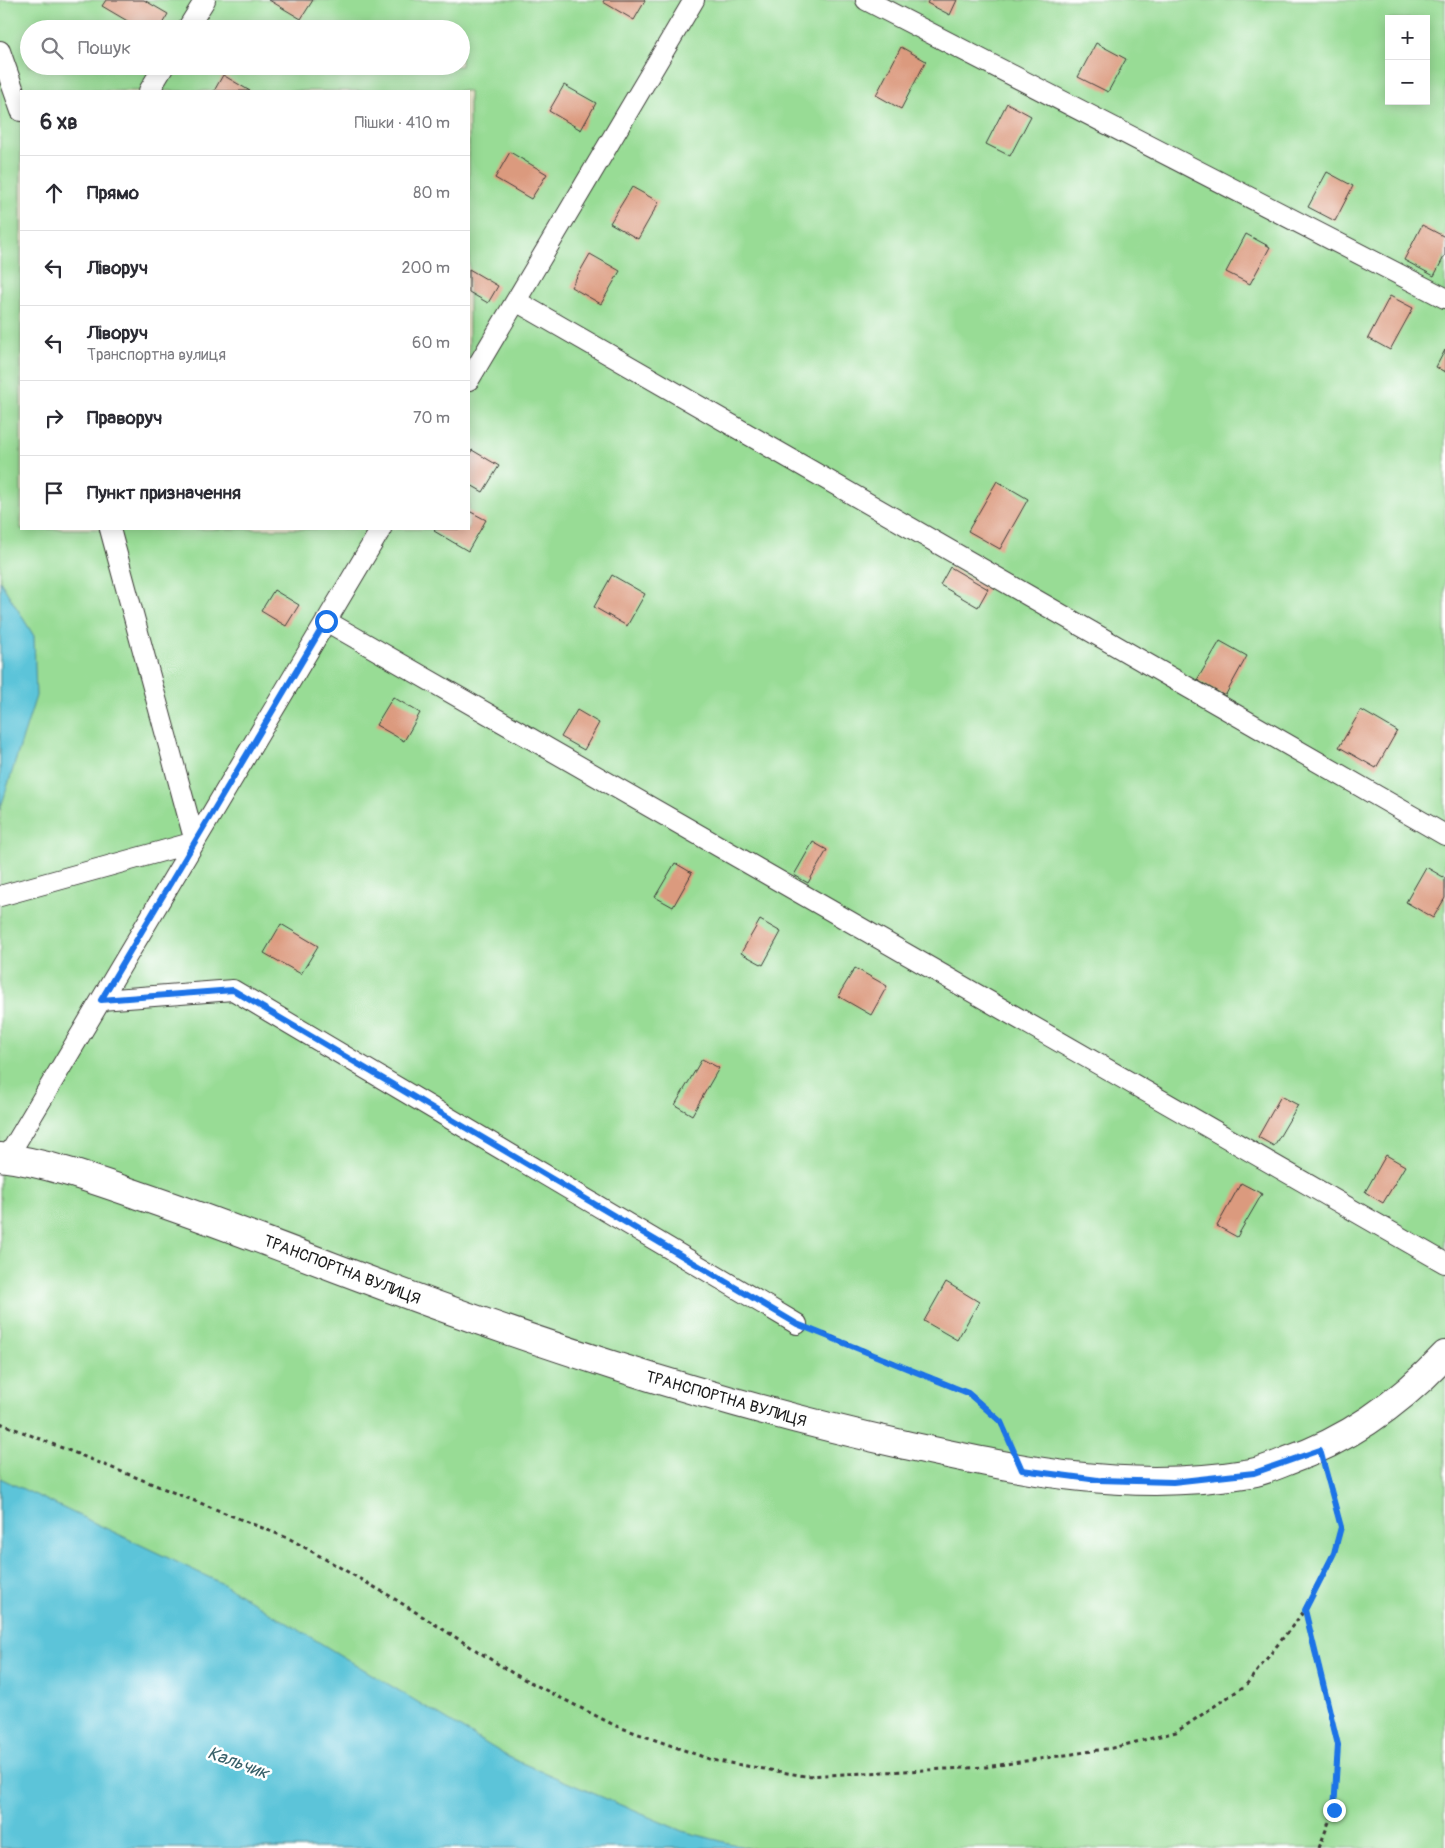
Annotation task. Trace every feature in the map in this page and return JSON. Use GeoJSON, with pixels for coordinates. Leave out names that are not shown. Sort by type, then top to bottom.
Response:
{"type":"FeatureCollection","features":[{"type":"Feature","properties":{"kind":"street","name":"ТРАНСПОРТНА ВУЛИЦЯ"},"geometry":{"type":"LineString","coordinates":[[4,1158],[105,1183],[578,1356],[803,1422],[1022,1470],[1098,1480],[1173,1482],[1254,1473],[1320,1450],[1385,1410],[1445,1356]]}},
{"type":"Feature","properties":{"kind":"lane"},"geometry":{"type":"LineString","coordinates":[[193,20],[205,0]]}},
{"type":"Feature","properties":{"kind":"lane"},"geometry":{"type":"LineString","coordinates":[[470,378],[694,0]]}},
{"type":"Feature","properties":{"kind":"lane"},"geometry":{"type":"LineString","coordinates":[[866,0],[1445,298]]}},
{"type":"Feature","properties":{"kind":"lane"},"geometry":{"type":"LineString","coordinates":[[0,51],[20,108]]}},
{"type":"Feature","properties":{"kind":"lane"},"geometry":{"type":"LineString","coordinates":[[150,90],[159,75]]}},
{"type":"Feature","properties":{"kind":"lane"},"geometry":{"type":"LineString","coordinates":[[516,301],[1445,835]]}},
{"type":"Feature","properties":{"kind":"lane"},"geometry":{"type":"LineString","coordinates":[[110,530],[194,842]]}},
{"type":"Feature","properties":{"kind":"lane"},"geometry":{"type":"LineString","coordinates":[[4,1158],[101,1000],[380,530]]}},
{"type":"Feature","properties":{"kind":"lane"},"geometry":{"type":"LineString","coordinates":[[326,621],[1445,1263]]}},
{"type":"Feature","properties":{"kind":"lane"},"geometry":{"type":"LineString","coordinates":[[0,896],[194,842]]}},
{"type":"Feature","properties":{"kind":"lane"},"geometry":{"type":"LineString","coordinates":[[101,1000],[233,990],[797,1324]]}},
{"type":"Feature","properties":{"kind":"path"},"geometry":{"type":"LineString","coordinates":[[797,1324],[968,1393],[1001,1422],[1022,1470]]}},
{"type":"Feature","properties":{"kind":"path"},"geometry":{"type":"LineString","coordinates":[[0,1423],[290,1540],[390,1596],[514,1674],[616,1726],[712,1760],[805,1776],[986,1767],[1112,1748],[1176,1732],[1246,1685],[1305,1610],[1334,1553],[1341,1527],[1320,1450]]}},
{"type":"Feature","properties":{"kind":"path"},"geometry":{"type":"LineString","coordinates":[[1305,1610],[1338,1745],[1334,1810],[1319,1848]]}},
{"type":"Feature","properties":{"kind":"green space"},"geometry":{"type":"Polygon","coordinates":[[[0,0],[1445,0],[1445,1848],[0,1848],[0,0]]]}},
{"type":"Feature","properties":{"kind":"water"},"geometry":{"type":"Polygon","coordinates":[[[0,581],[34,636],[36,696],[0,810],[0,581]]]}},
{"type":"Feature","properties":{"kind":"water","name":"Кальчик"},"geometry":{"type":"Polygon","coordinates":[[[0,1478],[223,1584],[510,1758],[682,1831],[748,1848],[0,1848],[0,1478]]]}},
{"type":"Feature","properties":{"kind":"building"},"geometry":{"type":"Polygon","coordinates":[[[106,0],[144,0],[168,14],[164,20],[126,20],[102,6],[106,0]]]}},
{"type":"Feature","properties":{"kind":"building"},"geometry":{"type":"Polygon","coordinates":[[[269,0],[313,0],[301,19],[269,0]]]}},
{"type":"Feature","properties":{"kind":"building"},"geometry":{"type":"Polygon","coordinates":[[[604,0],[645,1],[634,20],[603,2],[604,0]]]}},
{"type":"Feature","properties":{"kind":"building"},"geometry":{"type":"Polygon","coordinates":[[[929,0],[957,0],[950,15],[927,3],[929,0]]]}},
{"type":"Feature","properties":{"kind":"building"},"geometry":{"type":"Polygon","coordinates":[[[1096,43],[1126,59],[1108,92],[1078,77],[1096,43]]]}},
{"type":"Feature","properties":{"kind":"building"},"geometry":{"type":"Polygon","coordinates":[[[901,47],[926,61],[901,109],[876,95],[901,47]]]}},
{"type":"Feature","properties":{"kind":"building"},"geometry":{"type":"Polygon","coordinates":[[[223,75],[248,90],[215,90],[223,75]]]}},
{"type":"Feature","properties":{"kind":"building"},"geometry":{"type":"Polygon","coordinates":[[[564,85],[596,103],[581,130],[549,111],[564,85]]]}},
{"type":"Feature","properties":{"kind":"building"},"geometry":{"type":"Polygon","coordinates":[[[1007,103],[1031,116],[1010,156],[986,144],[1007,103]]]}},
{"type":"Feature","properties":{"kind":"building"},"geometry":{"type":"Polygon","coordinates":[[[510,152],[547,174],[531,199],[495,178],[510,152]]]}},
{"type":"Feature","properties":{"kind":"building"},"geometry":{"type":"Polygon","coordinates":[[[1327,172],[1353,186],[1335,221],[1308,207],[1327,172]]]}},
{"type":"Feature","properties":{"kind":"building"},"geometry":{"type":"Polygon","coordinates":[[[632,187],[659,202],[638,239],[610,223],[632,187]]]}},
{"type":"Feature","properties":{"kind":"building"},"geometry":{"type":"Polygon","coordinates":[[[1422,225],[1445,237],[1445,255],[1434,276],[1404,260],[1422,225]]]}},
{"type":"Feature","properties":{"kind":"building"},"geometry":{"type":"Polygon","coordinates":[[[1246,234],[1270,247],[1250,284],[1226,272],[1246,234]]]}},
{"type":"Feature","properties":{"kind":"building"},"geometry":{"type":"Polygon","coordinates":[[[590,254],[620,271],[601,304],[571,287],[590,254]]]}},
{"type":"Feature","properties":{"kind":"building"},"geometry":{"type":"Polygon","coordinates":[[[470,270],[498,286],[488,303],[470,293],[470,270]]]}},
{"type":"Feature","properties":{"kind":"building"},"geometry":{"type":"Polygon","coordinates":[[[1390,296],[1413,308],[1390,350],[1368,338],[1390,296]]]}},
{"type":"Feature","properties":{"kind":"building"},"geometry":{"type":"Polygon","coordinates":[[[1445,350],[1445,372],[1436,367],[1445,350]]]}},
{"type":"Feature","properties":{"kind":"building"},"geometry":{"type":"Polygon","coordinates":[[[472,450],[499,466],[483,492],[470,485],[470,453],[472,450]]]}},
{"type":"Feature","properties":{"kind":"building"},"geometry":{"type":"Polygon","coordinates":[[[997,481],[1028,499],[1000,549],[968,531],[997,481]]]}},
{"type":"Feature","properties":{"kind":"building"},"geometry":{"type":"Polygon","coordinates":[[[470,512],[486,520],[468,551],[434,531],[470,530],[470,512]]]}},
{"type":"Feature","properties":{"kind":"building"},"geometry":{"type":"Polygon","coordinates":[[[950,567],[988,589],[978,607],[940,585],[950,567]]]}},
{"type":"Feature","properties":{"kind":"building"},"geometry":{"type":"Polygon","coordinates":[[[612,575],[645,594],[627,626],[594,607],[612,575]]]}},
{"type":"Feature","properties":{"kind":"building"},"geometry":{"type":"Polygon","coordinates":[[[274,590],[299,605],[286,626],[261,611],[274,590]]]}},
{"type":"Feature","properties":{"kind":"building"},"geometry":{"type":"Polygon","coordinates":[[[1220,641],[1247,656],[1225,696],[1197,680],[1220,641]]]}},
{"type":"Feature","properties":{"kind":"building"},"geometry":{"type":"Polygon","coordinates":[[[393,697],[420,713],[404,741],[376,725],[393,697]]]}},
{"type":"Feature","properties":{"kind":"building"},"geometry":{"type":"Polygon","coordinates":[[[577,710],[599,723],[584,750],[561,737],[577,710]]]}},
{"type":"Feature","properties":{"kind":"building"},"geometry":{"type":"Polygon","coordinates":[[[1361,710],[1397,731],[1376,768],[1339,747],[1361,710]]]}},
{"type":"Feature","properties":{"kind":"building"},"geometry":{"type":"Polygon","coordinates":[[[813,842],[827,850],[808,883],[794,875],[813,842]]]}},
{"type":"Feature","properties":{"kind":"building"},"geometry":{"type":"Polygon","coordinates":[[[675,863],[692,873],[673,907],[655,897],[675,863]]]}},
{"type":"Feature","properties":{"kind":"building"},"geometry":{"type":"Polygon","coordinates":[[[1426,867],[1445,878],[1445,898],[1433,918],[1406,902],[1426,867]]]}},
{"type":"Feature","properties":{"kind":"building"},"geometry":{"type":"Polygon","coordinates":[[[760,920],[781,932],[763,965],[741,953],[760,920]]]}},
{"type":"Feature","properties":{"kind":"building"},"geometry":{"type":"Polygon","coordinates":[[[281,924],[318,946],[301,974],[264,953],[281,924]]]}},
{"type":"Feature","properties":{"kind":"building"},"geometry":{"type":"Polygon","coordinates":[[[855,968],[887,986],[871,1015],[838,996],[855,968]]]}},
{"type":"Feature","properties":{"kind":"building"},"geometry":{"type":"Polygon","coordinates":[[[702,1059],[719,1068],[692,1115],[675,1105],[702,1059]]]}},
{"type":"Feature","properties":{"kind":"building"},"geometry":{"type":"Polygon","coordinates":[[[1281,1096],[1298,1105],[1274,1146],[1258,1137],[1281,1096]]]}},
{"type":"Feature","properties":{"kind":"building"},"geometry":{"type":"Polygon","coordinates":[[[1386,1155],[1405,1166],[1383,1203],[1365,1192],[1386,1155]]]}},
{"type":"Feature","properties":{"kind":"building"},"geometry":{"type":"Polygon","coordinates":[[[1241,1183],[1262,1194],[1237,1237],[1217,1226],[1241,1183]]]}},
{"type":"Feature","properties":{"kind":"building"},"geometry":{"type":"Polygon","coordinates":[[[946,1282],[979,1302],[957,1340],[924,1321],[946,1282]]]}},
{"type":"Feature","properties":{"kind":"route"},"geometry":{"type":"LineString","coordinates":[[326,621],[101,1000],[233,990],[797,1324],[968,1393],[1001,1422],[1022,1470],[1098,1480],[1173,1482],[1254,1473],[1320,1450],[1341,1527],[1334,1553],[1305,1610],[1338,1745],[1334,1810]]}}]}
